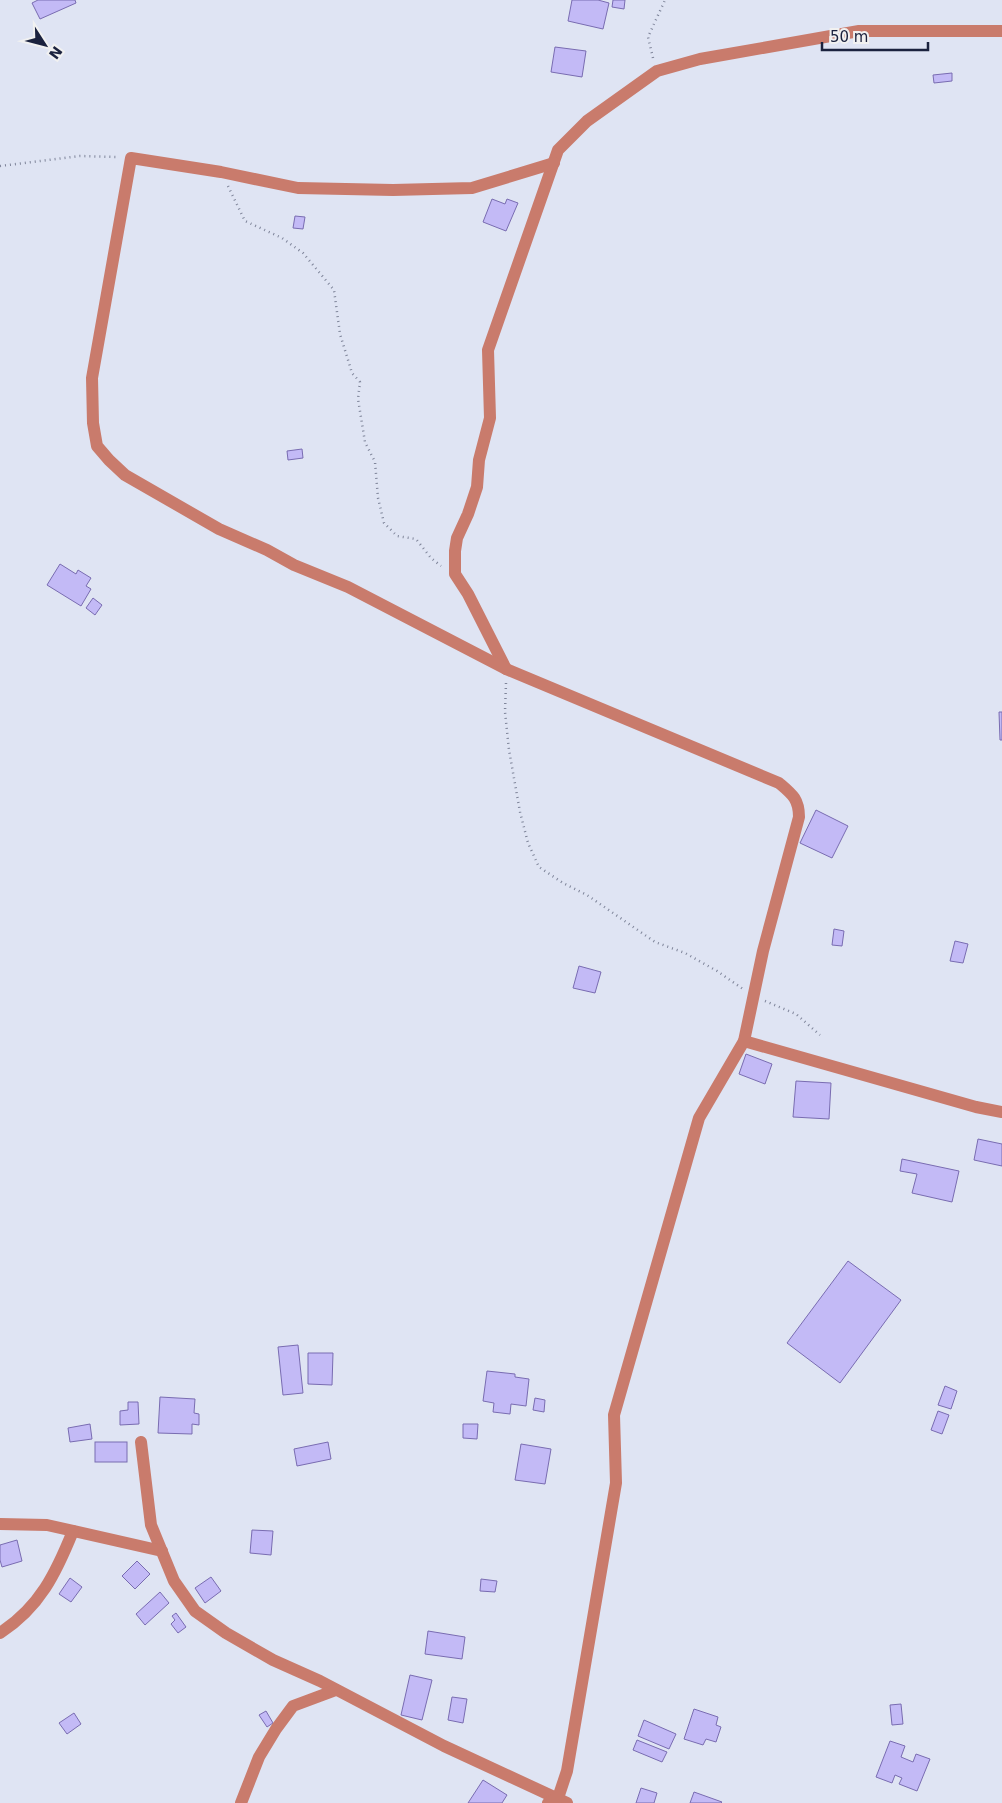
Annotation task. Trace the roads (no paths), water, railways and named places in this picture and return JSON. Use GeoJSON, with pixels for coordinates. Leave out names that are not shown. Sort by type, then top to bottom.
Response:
{"type":"FeatureCollection","features":[{"type":"Feature","properties":{"kind":"street"},"geometry":{"type":"LineString","coordinates":[[506,670],[468,594],[455,574],[454,551],[457,538],[477,487],[479,460],[490,418],[488,350],[558,150],[587,121],[657,72],[700,59],[859,31],[1002,31]]}},
{"type":"Feature","properties":{"kind":"street"},"geometry":{"type":"LineString","coordinates":[[141,1442],[151,1525],[174,1581],[195,1612],[226,1633],[274,1660],[558,1801],[567,1771],[616,1483],[614,1415],[699,1118],[744,1041],[763,951],[799,817],[799,806],[793,795],[779,783],[506,670],[348,586],[294,565],[192,515],[125,475],[108,460],[97,446],[93,423],[92,378],[131,158],[221,172],[298,188],[392,190],[472,188],[554,163]]}},
{"type":"Feature","properties":{"kind":"street"},"geometry":{"type":"LineString","coordinates":[[744,1041],[1002,1112]]}},
{"type":"Feature","properties":{"kind":"street"},"geometry":{"type":"LineString","coordinates":[[0,1524],[47,1525],[162,1551]]}},
{"type":"Feature","properties":{"kind":"street"},"geometry":{"type":"LineString","coordinates":[[0,1633],[33,1606],[56,1572],[73,1531]]}},
{"type":"Feature","properties":{"kind":"street"},"geometry":{"type":"LineString","coordinates":[[241,1803],[260,1757],[276,1729],[293,1706],[336,1690]]}}]}
